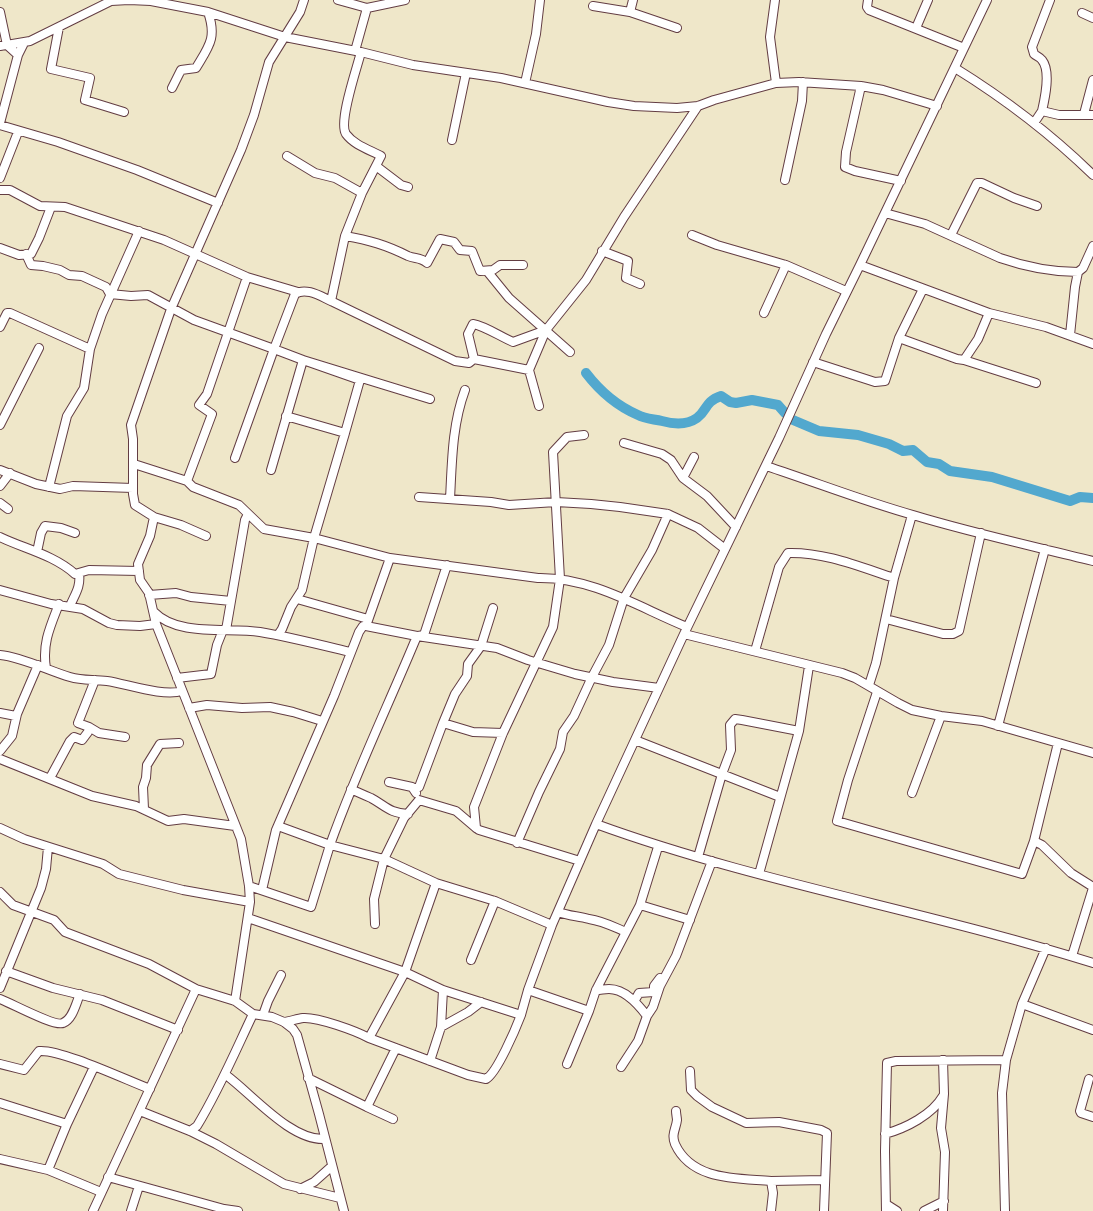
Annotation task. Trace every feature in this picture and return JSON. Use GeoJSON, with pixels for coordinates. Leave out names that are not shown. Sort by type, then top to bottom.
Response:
{"type":"FeatureCollection","features":[{"type":"Feature","properties":{"kind":"street"},"geometry":{"type":"LineString","coordinates":[[206,536],[181,525],[154,518],[135,505],[131,425],[171,309],[241,150],[254,115],[269,62],[300,12],[304,0]]}},
{"type":"Feature","properties":{"kind":"street"},"geometry":{"type":"LineString","coordinates":[[338,0],[368,8],[405,0]]}},
{"type":"Feature","properties":{"kind":"street"},"geometry":{"type":"LineString","coordinates":[[525,83],[536,34],[540,0]]}},
{"type":"Feature","properties":{"kind":"street"},"geometry":{"type":"LineString","coordinates":[[630,12],[633,0]]}},
{"type":"Feature","properties":{"kind":"street"},"geometry":{"type":"LineString","coordinates":[[775,0],[770,37],[776,83]]}},
{"type":"Feature","properties":{"kind":"street"},"geometry":{"type":"LineString","coordinates":[[868,0],[867,7],[869,10],[964,48]]}},
{"type":"Feature","properties":{"kind":"street"},"geometry":{"type":"LineString","coordinates":[[916,28],[928,0]]}},
{"type":"Feature","properties":{"kind":"street"},"geometry":{"type":"LineString","coordinates":[[284,1022],[303,1018],[317,1019],[356,1032],[468,1075],[486,1079],[490,1077],[512,1037],[552,924],[596,824],[686,631],[766,466],[846,291],[901,181],[987,0]]}},
{"type":"Feature","properties":{"kind":"street"},"geometry":{"type":"LineString","coordinates":[[1034,123],[1042,111],[1047,89],[1044,64],[1041,59],[1034,54],[1032,47],[1050,0]]}},
{"type":"Feature","properties":{"kind":"street"},"geometry":{"type":"LineString","coordinates":[[4,45],[24,43],[59,28],[111,1],[151,1],[208,12],[285,37],[413,65],[525,83],[608,102],[634,106],[677,108],[698,106],[714,100],[776,83],[803,82],[862,86],[883,90],[937,106]]}},
{"type":"Feature","properties":{"kind":"street"},"geometry":{"type":"LineString","coordinates":[[593,6],[630,12],[676,28]]}},
{"type":"Feature","properties":{"kind":"street"},"geometry":{"type":"LineString","coordinates":[[331,300],[345,236],[362,193],[381,156],[353,142],[346,134],[344,126],[348,98],[368,8]]}},
{"type":"Feature","properties":{"kind":"street"},"geometry":{"type":"LineString","coordinates":[[0,12],[4,45],[18,55]]}},
{"type":"Feature","properties":{"kind":"street"},"geometry":{"type":"LineString","coordinates":[[172,88],[181,70],[196,68],[212,40],[212,23],[208,12]]}},
{"type":"Feature","properties":{"kind":"street"},"geometry":{"type":"LineString","coordinates":[[1082,13],[1093,18]]}},
{"type":"Feature","properties":{"kind":"street"},"geometry":{"type":"LineString","coordinates":[[59,28],[51,69],[90,78],[85,100],[124,112]]}},
{"type":"Feature","properties":{"kind":"street"},"geometry":{"type":"LineString","coordinates":[[24,43],[18,55],[0,124],[18,132],[58,142],[130,168],[218,203]]}},
{"type":"Feature","properties":{"kind":"street"},"geometry":{"type":"LineString","coordinates":[[955,68],[998,95],[1034,123],[1093,175]]}},
{"type":"Feature","properties":{"kind":"street"},"geometry":{"type":"LineString","coordinates":[[452,140],[466,73]]}},
{"type":"Feature","properties":{"kind":"street"},"geometry":{"type":"LineString","coordinates":[[1084,114],[1093,80]]}},
{"type":"Feature","properties":{"kind":"street"},"geometry":{"type":"LineString","coordinates":[[785,180],[802,101],[803,82]]}},
{"type":"Feature","properties":{"kind":"street"},"geometry":{"type":"LineString","coordinates":[[862,86],[846,152],[845,167],[855,171],[901,181]]}},
{"type":"Feature","properties":{"kind":"street"},"geometry":{"type":"LineString","coordinates":[[539,406],[529,370],[546,330],[586,280],[602,251],[698,106]]}},
{"type":"Feature","properties":{"kind":"street"},"geometry":{"type":"LineString","coordinates":[[1042,111],[1059,115],[1093,115]]}},
{"type":"Feature","properties":{"kind":"street"},"geometry":{"type":"LineString","coordinates":[[18,132],[0,177],[10,190],[40,206],[65,207],[164,240],[247,277],[298,292],[309,292],[331,300],[455,361],[469,362],[474,359],[529,370]]}},
{"type":"Feature","properties":{"kind":"street"},"geometry":{"type":"LineString","coordinates":[[287,156],[315,173],[335,178],[362,193]]}},
{"type":"Feature","properties":{"kind":"street"},"geometry":{"type":"LineString","coordinates":[[376,166],[401,185],[408,187]]}},
{"type":"Feature","properties":{"kind":"street"},"geometry":{"type":"LineString","coordinates":[[951,236],[972,192],[979,183],[1037,206]]}},
{"type":"Feature","properties":{"kind":"street"},"geometry":{"type":"LineString","coordinates":[[0,190],[10,190]]}},
{"type":"Feature","properties":{"kind":"street"},"geometry":{"type":"LineString","coordinates":[[0,248],[23,256],[26,254],[31,254],[51,207]]}},
{"type":"Feature","properties":{"kind":"street"},"geometry":{"type":"LineString","coordinates":[[885,213],[925,224],[1012,262],[1041,270],[1078,272]]}},
{"type":"Feature","properties":{"kind":"street"},"geometry":{"type":"LineString","coordinates":[[49,487],[66,416],[84,388],[90,349],[110,294],[139,231]]}},
{"type":"Feature","properties":{"kind":"street"},"geometry":{"type":"LineString","coordinates":[[692,234],[717,245],[786,265],[846,291]]}},
{"type":"Feature","properties":{"kind":"street"},"geometry":{"type":"LineString","coordinates":[[345,236],[374,241],[409,256],[423,259],[427,263],[440,239],[454,242],[460,250],[472,251],[480,271],[493,270],[500,265],[523,265]]}},
{"type":"Feature","properties":{"kind":"street"},"geometry":{"type":"LineString","coordinates":[[1070,335],[1078,272],[1083,268],[1093,246]]}},
{"type":"Feature","properties":{"kind":"street"},"geometry":{"type":"LineString","coordinates":[[602,251],[630,262],[626,278],[640,284]]}},
{"type":"Feature","properties":{"kind":"street"},"geometry":{"type":"LineString","coordinates":[[26,254],[31,265],[60,270],[69,275],[82,276],[106,288],[110,294]]}},
{"type":"Feature","properties":{"kind":"street"},"geometry":{"type":"LineString","coordinates":[[764,313],[786,265]]}},
{"type":"Feature","properties":{"kind":"street"},"geometry":{"type":"LineString","coordinates":[[860,265],[989,313],[1046,327],[1093,344]]}},
{"type":"Feature","properties":{"kind":"street"},"geometry":{"type":"LineString","coordinates":[[487,271],[509,298],[570,352]]}},
{"type":"Feature","properties":{"kind":"street"},"geometry":{"type":"LineString","coordinates":[[187,481],[212,414],[200,404],[207,394],[247,277]]}},
{"type":"Feature","properties":{"kind":"street"},"geometry":{"type":"LineString","coordinates":[[813,362],[880,383],[885,381],[899,338],[923,289]]}},
{"type":"Feature","properties":{"kind":"street"},"geometry":{"type":"LineString","coordinates":[[235,458],[293,296],[298,292]]}},
{"type":"Feature","properties":{"kind":"street"},"geometry":{"type":"LineString","coordinates":[[110,294],[148,296],[171,309],[229,333],[360,380],[314,538],[304,585],[297,599],[290,607],[282,629],[278,635]]}},
{"type":"Feature","properties":{"kind":"street"},"geometry":{"type":"LineString","coordinates":[[0,327],[7,313],[10,313],[90,349]]}},
{"type":"Feature","properties":{"kind":"street"},"geometry":{"type":"LineString","coordinates":[[964,360],[978,339],[989,313]]}},
{"type":"Feature","properties":{"kind":"street"},"geometry":{"type":"LineString","coordinates":[[474,359],[468,334],[473,324],[479,325],[496,335],[513,342],[546,330]]}},
{"type":"Feature","properties":{"kind":"street"},"geometry":{"type":"LineString","coordinates":[[899,338],[956,359],[964,360],[1036,383]]}},
{"type":"Feature","properties":{"kind":"street"},"geometry":{"type":"LineString","coordinates":[[0,425],[39,348]]}},
{"type":"Feature","properties":{"kind":"street"},"geometry":{"type":"LineString","coordinates":[[303,360],[430,399]]}},
{"type":"Feature","properties":{"kind":"street"},"geometry":{"type":"LineString","coordinates":[[271,470],[303,360]]}},
{"type":"Feature","properties":{"kind":"street"},"geometry":{"type":"LineString","coordinates":[[450,499],[454,437],[458,409],[466,390]]}},
{"type":"Feature","properties":{"kind":"street"},"geometry":{"type":"LineString","coordinates":[[286,416],[345,433]]}},
{"type":"Feature","properties":{"kind":"street"},"geometry":{"type":"LineString","coordinates":[[476,828],[474,806],[503,733],[552,626],[560,579],[553,452],[566,437],[584,435]]}},
{"type":"Feature","properties":{"kind":"street"},"geometry":{"type":"LineString","coordinates":[[624,443],[662,454],[671,460],[683,478],[708,496],[736,527]]}},
{"type":"Feature","properties":{"kind":"street"},"geometry":{"type":"LineString","coordinates":[[683,478],[694,457]]}},
{"type":"Feature","properties":{"kind":"street"},"geometry":{"type":"LineString","coordinates":[[134,464],[187,481],[193,487],[231,501],[264,529],[314,538],[390,558],[538,578],[560,579],[624,598],[686,631],[809,666],[842,673],[869,685],[877,692],[908,708],[941,716],[982,721],[1093,753]]}},
{"type":"Feature","properties":{"kind":"street"},"geometry":{"type":"LineString","coordinates":[[766,466],[844,494],[912,515],[1093,561]]}},
{"type":"Feature","properties":{"kind":"street"},"geometry":{"type":"LineString","coordinates":[[0,470],[36,484],[60,489],[73,486],[133,488]]}},
{"type":"Feature","properties":{"kind":"street"},"geometry":{"type":"LineString","coordinates":[[0,486],[10,473]]}},
{"type":"Feature","properties":{"kind":"street"},"geometry":{"type":"LineString","coordinates":[[419,497],[509,505],[556,502],[620,506],[668,514],[698,528],[725,549]]}},
{"type":"Feature","properties":{"kind":"street"},"geometry":{"type":"LineString","coordinates":[[0,503],[8,508]]}},
{"type":"Feature","properties":{"kind":"street"},"geometry":{"type":"LineString","coordinates":[[177,678],[211,674],[218,645],[225,630],[244,520],[248,514]]}},
{"type":"Feature","properties":{"kind":"street"},"geometry":{"type":"LineString","coordinates":[[517,843],[539,792],[560,750],[563,732],[574,716],[609,645],[624,598],[652,550],[668,514]]}},
{"type":"Feature","properties":{"kind":"street"},"geometry":{"type":"LineString","coordinates":[[869,685],[886,618],[894,578],[912,515]]}},
{"type":"Feature","properties":{"kind":"street"},"geometry":{"type":"LineString","coordinates":[[154,518],[150,536],[138,564],[140,580],[149,595],[158,627],[177,678],[241,839],[249,886],[250,902],[235,1001]]}},
{"type":"Feature","properties":{"kind":"street"},"geometry":{"type":"LineString","coordinates":[[37,552],[41,533],[45,526],[61,528],[75,533]]}},
{"type":"Feature","properties":{"kind":"street"},"geometry":{"type":"LineString","coordinates":[[886,618],[943,634],[953,634],[959,632],[980,533]]}},
{"type":"Feature","properties":{"kind":"street"},"geometry":{"type":"LineString","coordinates":[[0,537],[66,566],[75,574],[89,570],[105,569],[139,571]]}},
{"type":"Feature","properties":{"kind":"street"},"geometry":{"type":"LineString","coordinates":[[998,726],[1045,549]]}},
{"type":"Feature","properties":{"kind":"street"},"geometry":{"type":"LineString","coordinates":[[755,651],[779,567],[788,553],[804,553],[828,557],[894,578]]}},
{"type":"Feature","properties":{"kind":"street"},"geometry":{"type":"LineString","coordinates":[[262,890],[278,826],[334,696],[350,652],[359,632],[367,623],[390,558]]}},
{"type":"Feature","properties":{"kind":"street"},"geometry":{"type":"LineString","coordinates":[[417,636],[424,635],[446,565]]}},
{"type":"Feature","properties":{"kind":"street"},"geometry":{"type":"LineString","coordinates":[[70,606],[76,595],[80,582],[79,573]]}},
{"type":"Feature","properties":{"kind":"street"},"geometry":{"type":"LineString","coordinates":[[0,590],[83,609],[108,623],[117,625],[158,627],[177,625]]}},
{"type":"Feature","properties":{"kind":"street"},"geometry":{"type":"LineString","coordinates":[[149,595],[176,593],[191,597],[231,601]]}},
{"type":"Feature","properties":{"kind":"street"},"geometry":{"type":"LineString","coordinates":[[297,599],[367,623],[417,636],[497,648],[575,674],[613,682],[659,688]]}},
{"type":"Feature","properties":{"kind":"street"},"geometry":{"type":"LineString","coordinates":[[46,668],[44,659],[47,633],[59,604]]}},
{"type":"Feature","properties":{"kind":"street"},"geometry":{"type":"LineString","coordinates":[[414,789],[420,787],[455,694],[467,676],[468,664],[481,646],[493,608]]}},
{"type":"Feature","properties":{"kind":"street"},"geometry":{"type":"LineString","coordinates":[[154,612],[160,618],[177,625],[206,630],[250,630],[350,652]]}},
{"type":"Feature","properties":{"kind":"street"},"geometry":{"type":"LineString","coordinates":[[249,886],[311,908],[330,845],[351,789],[417,636]]}},
{"type":"Feature","properties":{"kind":"street"},"geometry":{"type":"LineString","coordinates":[[0,655],[38,665],[72,678],[89,681],[95,680],[168,693],[182,691]]}},
{"type":"Feature","properties":{"kind":"street"},"geometry":{"type":"LineString","coordinates":[[0,751],[12,736],[16,716],[38,665]]}},
{"type":"Feature","properties":{"kind":"street"},"geometry":{"type":"LineString","coordinates":[[759,874],[799,731],[809,666]]}},
{"type":"Feature","properties":{"kind":"street"},"geometry":{"type":"LineString","coordinates":[[95,680],[78,723],[99,732],[126,737]]}},
{"type":"Feature","properties":{"kind":"street"},"geometry":{"type":"LineString","coordinates":[[877,692],[848,780],[837,821],[1022,874],[1034,841],[1058,743]]}},
{"type":"Feature","properties":{"kind":"street"},"geometry":{"type":"LineString","coordinates":[[189,708],[207,705],[242,708],[270,707],[322,721]]}},
{"type":"Feature","properties":{"kind":"street"},"geometry":{"type":"LineString","coordinates":[[0,713],[16,716]]}},
{"type":"Feature","properties":{"kind":"street"},"geometry":{"type":"LineString","coordinates":[[912,792],[941,716]]}},
{"type":"Feature","properties":{"kind":"street"},"geometry":{"type":"LineString","coordinates":[[698,857],[722,774],[731,750],[730,725],[735,719],[799,731]]}},
{"type":"Feature","properties":{"kind":"street"},"geometry":{"type":"LineString","coordinates":[[443,723],[473,732],[503,733]]}},
{"type":"Feature","properties":{"kind":"street"},"geometry":{"type":"LineString","coordinates":[[50,778],[70,741],[74,738],[82,740],[88,732],[89,727]]}},
{"type":"Feature","properties":{"kind":"street"},"geometry":{"type":"LineString","coordinates":[[635,740],[780,797]]}},
{"type":"Feature","properties":{"kind":"street"},"geometry":{"type":"LineString","coordinates":[[144,810],[142,787],[146,778],[147,765],[151,757],[155,754],[160,744],[179,742]]}},
{"type":"Feature","properties":{"kind":"street"},"geometry":{"type":"LineString","coordinates":[[0,759],[92,796],[136,806],[168,821],[184,819],[235,826]]}},
{"type":"Feature","properties":{"kind":"street"},"geometry":{"type":"LineString","coordinates":[[389,782],[404,784],[414,789],[418,800]]}},
{"type":"Feature","properties":{"kind":"street"},"geometry":{"type":"LineString","coordinates":[[351,789],[370,798],[385,809],[397,814],[408,814]]}},
{"type":"Feature","properties":{"kind":"street"},"geometry":{"type":"LineString","coordinates":[[418,800],[456,811],[476,828],[517,843],[580,861]]}},
{"type":"Feature","properties":{"kind":"street"},"geometry":{"type":"LineString","coordinates":[[375,924],[374,899],[384,859],[404,818],[418,800]]}},
{"type":"Feature","properties":{"kind":"street"},"geometry":{"type":"LineString","coordinates":[[596,824],[658,847],[963,925],[1046,948],[1093,963]]}},
{"type":"Feature","properties":{"kind":"street"},"geometry":{"type":"LineString","coordinates":[[278,826],[330,845],[384,859],[436,883],[496,901],[552,924]]}},
{"type":"Feature","properties":{"kind":"street"},"geometry":{"type":"LineString","coordinates":[[0,828],[24,839],[103,864],[119,874],[183,890],[250,902]]}},
{"type":"Feature","properties":{"kind":"street"},"geometry":{"type":"LineString","coordinates":[[1034,841],[1042,845],[1071,873],[1093,888],[1072,956]]}},
{"type":"Feature","properties":{"kind":"street"},"geometry":{"type":"LineString","coordinates":[[0,988],[46,870],[48,847]]}},
{"type":"Feature","properties":{"kind":"street"},"geometry":{"type":"LineString","coordinates":[[567,1064],[596,990],[640,905],[658,847]]}},
{"type":"Feature","properties":{"kind":"street"},"geometry":{"type":"LineString","coordinates":[[621,1067],[638,1041],[646,1016],[653,1007],[690,920],[712,862]]}},
{"type":"Feature","properties":{"kind":"street"},"geometry":{"type":"LineString","coordinates":[[369,1038],[405,972],[436,883]]}},
{"type":"Feature","properties":{"kind":"street"},"geometry":{"type":"LineString","coordinates":[[0,892],[13,905],[31,910],[54,920],[65,932],[149,964],[196,989],[235,1001],[253,1014],[263,1015],[284,1022],[293,1029],[297,1035],[344,1211]]}},
{"type":"Feature","properties":{"kind":"street"},"geometry":{"type":"LineString","coordinates":[[471,960],[496,901]]}},
{"type":"Feature","properties":{"kind":"street"},"geometry":{"type":"LineString","coordinates":[[640,905],[690,920]]}},
{"type":"Feature","properties":{"kind":"street"},"geometry":{"type":"LineString","coordinates":[[558,912],[570,916],[588,918],[607,923],[626,932]]}},
{"type":"Feature","properties":{"kind":"street"},"geometry":{"type":"LineString","coordinates":[[248,918],[405,972],[443,990],[521,1015]]}},
{"type":"Feature","properties":{"kind":"street"},"geometry":{"type":"LineString","coordinates":[[1005,1211],[1002,1094],[1006,1060],[1022,1004],[1046,948]]}},
{"type":"Feature","properties":{"kind":"street"},"geometry":{"type":"LineString","coordinates":[[6,971],[46,986],[102,1000],[178,1030]]}},
{"type":"Feature","properties":{"kind":"street"},"geometry":{"type":"LineString","coordinates":[[263,1015],[281,975]]}},
{"type":"Feature","properties":{"kind":"street"},"geometry":{"type":"LineString","coordinates":[[635,1000],[639,993],[654,992],[654,986],[658,978],[665,976]]}},
{"type":"Feature","properties":{"kind":"street"},"geometry":{"type":"LineString","coordinates":[[93,1211],[196,989]]}},
{"type":"Feature","properties":{"kind":"street"},"geometry":{"type":"LineString","coordinates":[[596,990],[609,989],[635,1000],[646,1016]]}},
{"type":"Feature","properties":{"kind":"street"},"geometry":{"type":"LineString","coordinates":[[430,1061],[441,1027],[443,990]]}},
{"type":"Feature","properties":{"kind":"street"},"geometry":{"type":"LineString","coordinates":[[528,990],[589,1011]]}},
{"type":"Feature","properties":{"kind":"street"},"geometry":{"type":"LineString","coordinates":[[0,999],[40,1017],[60,1024],[64,1023],[72,1014],[80,994]]}},
{"type":"Feature","properties":{"kind":"street"},"geometry":{"type":"LineString","coordinates":[[441,1027],[446,1022],[468,1012],[481,1002]]}},
{"type":"Feature","properties":{"kind":"street"},"geometry":{"type":"LineString","coordinates":[[1022,1004],[1093,1030]]}},
{"type":"Feature","properties":{"kind":"street"},"geometry":{"type":"LineString","coordinates":[[190,1131],[197,1126],[226,1075],[233,1055],[253,1014]]}},
{"type":"Feature","properties":{"kind":"street"},"geometry":{"type":"LineString","coordinates":[[367,1107],[396,1048]]}},
{"type":"Feature","properties":{"kind":"street"},"geometry":{"type":"LineString","coordinates":[[0,1064],[24,1070],[39,1051],[48,1051],[150,1089]]}},
{"type":"Feature","properties":{"kind":"street"},"geometry":{"type":"LineString","coordinates":[[943,1060],[944,1094],[941,1128],[945,1152],[943,1211]]}},
{"type":"Feature","properties":{"kind":"street"},"geometry":{"type":"LineString","coordinates":[[897,1211],[886,1208],[885,1134],[887,1063],[896,1061],[1006,1060]]}},
{"type":"Feature","properties":{"kind":"street"},"geometry":{"type":"LineString","coordinates":[[48,1170],[67,1124],[94,1067]]}},
{"type":"Feature","properties":{"kind":"street"},"geometry":{"type":"LineString","coordinates":[[690,1071],[691,1090],[697,1096],[712,1107],[746,1123],[779,1122],[825,1132],[827,1134],[824,1180],[824,1211]]}},
{"type":"Feature","properties":{"kind":"street"},"geometry":{"type":"LineString","coordinates":[[226,1075],[289,1127],[311,1138],[326,1139]]}},
{"type":"Feature","properties":{"kind":"street"},"geometry":{"type":"LineString","coordinates":[[308,1078],[393,1119]]}},
{"type":"Feature","properties":{"kind":"street"},"geometry":{"type":"LineString","coordinates":[[1089,1079],[1080,1111],[1093,1117]]}},
{"type":"Feature","properties":{"kind":"street"},"geometry":{"type":"LineString","coordinates":[[885,1134],[900,1130],[935,1108],[944,1094]]}},
{"type":"Feature","properties":{"kind":"street"},"geometry":{"type":"LineString","coordinates":[[0,1103],[67,1124]]}},
{"type":"Feature","properties":{"kind":"street"},"geometry":{"type":"LineString","coordinates":[[140,1111],[190,1131],[216,1144],[284,1184],[340,1198]]}},
{"type":"Feature","properties":{"kind":"street"},"geometry":{"type":"LineString","coordinates":[[676,1111],[677,1120],[673,1128],[675,1144],[689,1164],[714,1174],[748,1180],[824,1180]]}},
{"type":"Feature","properties":{"kind":"street"},"geometry":{"type":"LineString","coordinates":[[0,1159],[48,1170],[101,1192]]}},
{"type":"Feature","properties":{"kind":"street"},"geometry":{"type":"LineString","coordinates":[[300,1189],[314,1182],[332,1166]]}},
{"type":"Feature","properties":{"kind":"street"},"geometry":{"type":"LineString","coordinates":[[108,1177],[223,1210],[238,1211]]}},
{"type":"Feature","properties":{"kind":"street"},"geometry":{"type":"LineString","coordinates":[[771,1181],[773,1192],[771,1211]]}},
{"type":"Feature","properties":{"kind":"street"},"geometry":{"type":"LineString","coordinates":[[131,1211],[139,1186]]}},
{"type":"Feature","properties":{"kind":"street"},"geometry":{"type":"LineString","coordinates":[[924,1211],[944,1201]]}},
{"type":"Feature","properties":{"kind":"waterway"},"geometry":{"type":"LineString","coordinates":[[586,373],[616,402],[630,411],[650,419],[675,423],[689,422],[697,418],[709,403],[721,396],[730,402],[736,403],[752,400],[778,405],[785,413]]}},
{"type":"Feature","properties":{"kind":"waterway"},"geometry":{"type":"LineString","coordinates":[[793,420],[819,431],[858,435],[889,444],[903,451],[913,450],[927,462],[939,464],[950,471],[992,477],[1070,501],[1080,497],[1093,498]]}}]}
